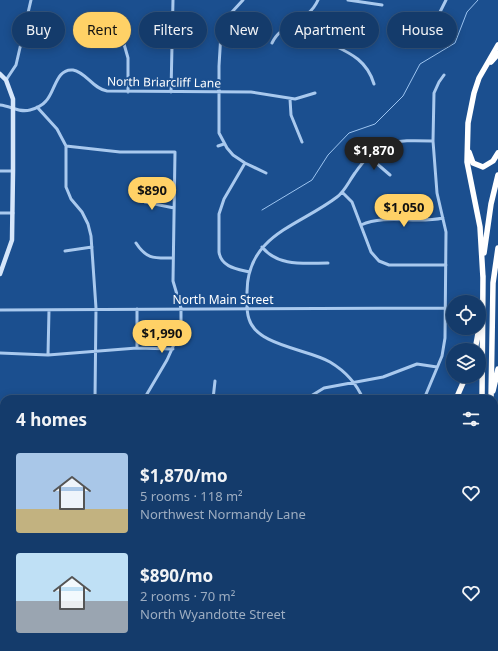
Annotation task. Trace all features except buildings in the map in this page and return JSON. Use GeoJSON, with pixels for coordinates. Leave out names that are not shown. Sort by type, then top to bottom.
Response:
{"type":"FeatureCollection","features":[{"type":"Feature","properties":{"kind":"highway"},"geometry":{"type":"LineString","coordinates":[[483,278],[480,228],[467,162],[468,123],[474,93],[479,78],[498,45]]}},
{"type":"Feature","properties":{"kind":"highway"},"geometry":{"type":"LineString","coordinates":[[498,54],[481,81],[475,96],[469,135],[469,154],[473,163],[483,166],[493,161],[498,153]]}},
{"type":"Feature","properties":{"kind":"highway"},"geometry":{"type":"LineString","coordinates":[[483,295],[483,257],[491,204],[498,175]]}},
{"type":"Feature","properties":{"kind":"highway"},"geometry":{"type":"LineString","coordinates":[[491,395],[493,291],[498,248]]}},
{"type":"Feature","properties":{"kind":"highway"},"geometry":{"type":"LineString","coordinates":[[482,335],[482,395]]}},
{"type":"Feature","properties":{"kind":"highway"},"geometry":{"type":"LineString","coordinates":[[492,395],[498,369]]}},
{"type":"Feature","properties":{"kind":"highway"},"geometry":{"type":"LineString","coordinates":[[458,395],[463,383]]}},
{"type":"Feature","properties":{"kind":"main road"},"geometry":{"type":"LineString","coordinates":[[0,74],[6,80],[13,99],[12,240],[1,266],[0,274]]}},
{"type":"Feature","properties":{"kind":"street"},"geometry":{"type":"LineString","coordinates":[[6,80],[16,65],[31,0]]}},
{"type":"Feature","properties":{"kind":"street"},"geometry":{"type":"LineString","coordinates":[[171,92],[173,0]]}},
{"type":"Feature","properties":{"kind":"street"},"geometry":{"type":"LineString","coordinates":[[243,0],[232,12],[221,33],[219,133],[224,144],[233,155],[245,163],[266,173]]}},
{"type":"Feature","properties":{"kind":"street"},"geometry":{"type":"LineString","coordinates":[[311,12],[318,0]]}},
{"type":"Feature","properties":{"kind":"street"},"geometry":{"type":"LineString","coordinates":[[348,0],[382,5]]}},
{"type":"Feature","properties":{"kind":"street"},"geometry":{"type":"LineString","coordinates":[[440,12],[446,0]]}},
{"type":"Feature","properties":{"kind":"street"},"geometry":{"type":"LineString","coordinates":[[272,43],[277,33],[280,31]]}},
{"type":"Feature","properties":{"kind":"street"},"geometry":{"type":"LineString","coordinates":[[125,48],[128,58],[128,92]]}},
{"type":"Feature","properties":{"kind":"street"},"geometry":{"type":"LineString","coordinates":[[338,48],[357,58],[368,68],[374,84]]}},
{"type":"Feature","properties":{"kind":"street","name":"North Briarcliff Lane"},"geometry":{"type":"LineString","coordinates":[[37,107],[46,101],[64,71],[72,70],[79,72],[92,85],[102,90],[128,92],[259,92],[290,99],[299,99],[315,93]]}},
{"type":"Feature","properties":{"kind":"street"},"geometry":{"type":"LineString","coordinates":[[426,395],[438,367],[444,345],[446,232],[437,193],[433,141],[434,93],[439,82],[444,76]]}},
{"type":"Feature","properties":{"kind":"street"},"geometry":{"type":"LineString","coordinates":[[290,99],[291,115],[302,142]]}},
{"type":"Feature","properties":{"kind":"street"},"geometry":{"type":"LineString","coordinates":[[0,105],[19,111],[31,110],[37,107],[57,129],[66,146],[66,187],[71,199],[82,212],[88,224],[92,247],[96,308],[96,395]]}},
{"type":"Feature","properties":{"kind":"street"},"geometry":{"type":"LineString","coordinates":[[361,395],[358,386],[351,378],[322,358],[262,336],[255,330],[250,322],[247,308],[249,272],[255,256],[270,239],[324,206],[342,192],[368,156],[377,148],[392,142],[433,141]]}},
{"type":"Feature","properties":{"kind":"street"},"geometry":{"type":"LineString","coordinates":[[218,146],[224,144]]}},
{"type":"Feature","properties":{"kind":"street"},"geometry":{"type":"LineString","coordinates":[[66,146],[120,152],[175,152],[173,258],[174,286],[182,308],[181,329],[173,349],[146,395]]}},
{"type":"Feature","properties":{"kind":"street"},"geometry":{"type":"LineString","coordinates":[[368,156],[390,175]]}},
{"type":"Feature","properties":{"kind":"street"},"geometry":{"type":"LineString","coordinates":[[245,163],[222,203],[218,220],[219,255],[224,263],[230,267],[249,272]]}},
{"type":"Feature","properties":{"kind":"street"},"geometry":{"type":"LineString","coordinates":[[0,171],[13,171]]}},
{"type":"Feature","properties":{"kind":"street"},"geometry":{"type":"LineString","coordinates":[[342,192],[352,202],[372,254],[380,262],[392,265],[446,265]]}},
{"type":"Feature","properties":{"kind":"street"},"geometry":{"type":"LineString","coordinates":[[138,196],[145,202],[174,208]]}},
{"type":"Feature","properties":{"kind":"street"},"geometry":{"type":"LineString","coordinates":[[217,201],[222,203]]}},
{"type":"Feature","properties":{"kind":"street"},"geometry":{"type":"LineString","coordinates":[[0,213],[13,213]]}},
{"type":"Feature","properties":{"kind":"street"},"geometry":{"type":"LineString","coordinates":[[360,224],[382,220],[425,220],[443,218]]}},
{"type":"Feature","properties":{"kind":"street"},"geometry":{"type":"LineString","coordinates":[[136,244],[148,256],[173,258]]}},
{"type":"Feature","properties":{"kind":"street"},"geometry":{"type":"LineString","coordinates":[[64,251],[92,247]]}},
{"type":"Feature","properties":{"kind":"street"},"geometry":{"type":"LineString","coordinates":[[262,248],[280,261],[289,263],[328,263]]}},
{"type":"Feature","properties":{"kind":"street","name":"North Main Street"},"geometry":{"type":"LineString","coordinates":[[0,310],[96,308],[445,308]]}},
{"type":"Feature","properties":{"kind":"street"},"geometry":{"type":"LineString","coordinates":[[137,309],[137,348]]}},
{"type":"Feature","properties":{"kind":"street"},"geometry":{"type":"LineString","coordinates":[[48,355],[49,310]]}},
{"type":"Feature","properties":{"kind":"street"},"geometry":{"type":"LineString","coordinates":[[0,352],[48,355],[95,353],[137,348],[173,349]]}},
{"type":"Feature","properties":{"kind":"street"},"geometry":{"type":"LineString","coordinates":[[313,395],[324,388],[391,375],[417,364],[438,367]]}},
{"type":"Feature","properties":{"kind":"street"},"geometry":{"type":"LineString","coordinates":[[348,383],[351,378]]}},
{"type":"Feature","properties":{"kind":"street"},"geometry":{"type":"LineString","coordinates":[[213,395],[215,381]]}},
{"type":"Feature","properties":{"kind":"street"},"geometry":{"type":"LineString","coordinates":[[358,386],[359,381]]}},
{"type":"Feature","properties":{"kind":"waterway"},"geometry":{"type":"LineString","coordinates":[[262,210],[312,180],[328,155],[349,133],[375,124],[403,96],[420,64],[455,43],[467,12],[478,0]]}}]}
